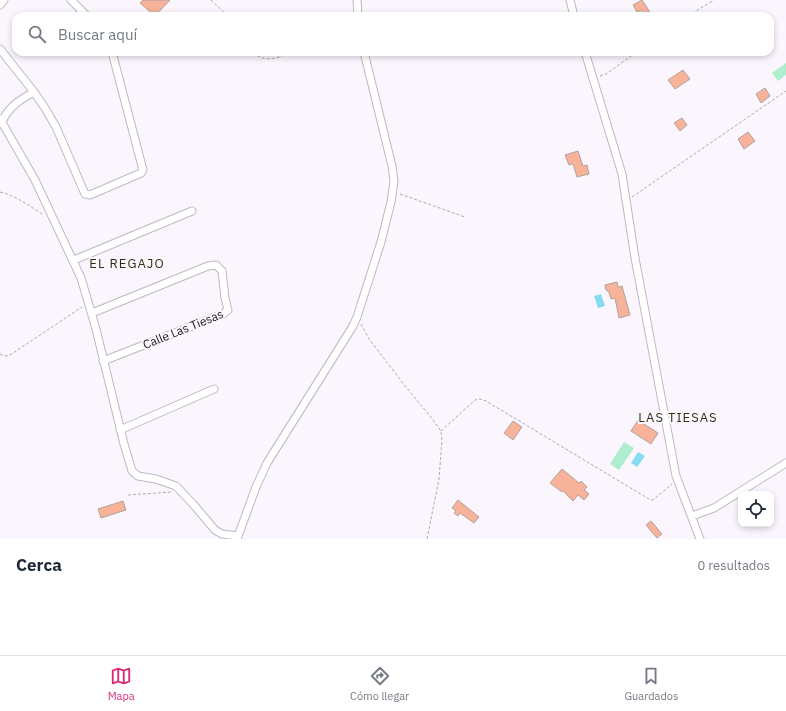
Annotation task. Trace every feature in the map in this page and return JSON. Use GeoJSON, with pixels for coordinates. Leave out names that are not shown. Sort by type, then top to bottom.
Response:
{"type":"FeatureCollection","features":[{"type":"Feature","properties":{"kind":"street"},"geometry":{"type":"LineString","coordinates":[[0,5],[4,0]]}},
{"type":"Feature","properties":{"kind":"street"},"geometry":{"type":"LineString","coordinates":[[71,0],[83,12]]}},
{"type":"Feature","properties":{"kind":"street"},"geometry":{"type":"LineString","coordinates":[[357,0],[358,12]]}},
{"type":"Feature","properties":{"kind":"street"},"geometry":{"type":"LineString","coordinates":[[570,0],[573,12]]}},
{"type":"Feature","properties":{"kind":"street"},"geometry":{"type":"LineString","coordinates":[[0,49],[45,108],[56,127],[85,194],[90,194],[141,173],[143,170],[113,56]]}},
{"type":"Feature","properties":{"kind":"street"},"geometry":{"type":"LineString","coordinates":[[34,92],[12,106],[1,121],[36,180],[53,219],[74,260],[90,304],[120,430],[132,471],[138,476],[156,478],[172,483],[216,530],[222,534],[237,538],[256,487],[267,463],[353,326],[381,242],[393,192],[394,181],[392,166],[365,56]]}},
{"type":"Feature","properties":{"kind":"street"},"geometry":{"type":"LineString","coordinates":[[586,56],[622,174],[635,258],[677,479],[700,539]]}},
{"type":"Feature","properties":{"kind":"street"},"geometry":{"type":"LineString","coordinates":[[74,260],[192,211]]}},
{"type":"Feature","properties":{"kind":"street","name":"Calle Las Tiesas"},"geometry":{"type":"LineString","coordinates":[[92,313],[208,266],[216,265],[222,271],[228,310],[223,314],[103,361]]}},
{"type":"Feature","properties":{"kind":"street"},"geometry":{"type":"LineString","coordinates":[[120,430],[214,389]]}},
{"type":"Feature","properties":{"kind":"street"},"geometry":{"type":"LineString","coordinates":[[692,516],[714,508],[786,463]]}},
{"type":"Feature","properties":{"kind":"path"},"geometry":{"type":"LineString","coordinates":[[211,0],[224,12]]}},
{"type":"Feature","properties":{"kind":"path"},"geometry":{"type":"LineString","coordinates":[[694,12],[714,0]]}},
{"type":"Feature","properties":{"kind":"path"},"geometry":{"type":"LineString","coordinates":[[256,56],[267,59],[283,56]]}},
{"type":"Feature","properties":{"kind":"path"},"geometry":{"type":"LineString","coordinates":[[593,77],[606,74],[631,56]]}},
{"type":"Feature","properties":{"kind":"path"},"geometry":{"type":"LineString","coordinates":[[626,201],[786,91]]}},
{"type":"Feature","properties":{"kind":"path"},"geometry":{"type":"LineString","coordinates":[[0,192],[9,194],[21,200],[53,219]]}},
{"type":"Feature","properties":{"kind":"path"},"geometry":{"type":"LineString","coordinates":[[393,192],[465,216]]}},
{"type":"Feature","properties":{"kind":"path"},"geometry":{"type":"LineString","coordinates":[[0,354],[5,356],[10,355],[69,315],[90,304]]}},
{"type":"Feature","properties":{"kind":"path"},"geometry":{"type":"LineString","coordinates":[[357,317],[369,339],[441,431],[442,439],[439,480],[427,539]]}},
{"type":"Feature","properties":{"kind":"path"},"geometry":{"type":"LineString","coordinates":[[441,431],[475,400],[480,399],[486,401],[649,500],[653,500],[677,479]]}},
{"type":"Feature","properties":{"kind":"path"},"geometry":{"type":"LineString","coordinates":[[128,494],[182,492]]}},
{"type":"Feature","properties":{"kind":"green space"},"geometry":{"type":"Polygon","coordinates":[[[786,63],[786,75],[778,81],[772,73],[786,63]]]}},
{"type":"Feature","properties":{"kind":"green space"},"geometry":{"type":"Polygon","coordinates":[[[624,442],[634,448],[619,470],[610,464],[624,442]]]}},
{"type":"Feature","properties":{"kind":"water"},"geometry":{"type":"Polygon","coordinates":[[[601,294],[605,306],[598,308],[594,296],[601,294]]]}},
{"type":"Feature","properties":{"kind":"water"},"geometry":{"type":"Polygon","coordinates":[[[638,452],[645,456],[637,467],[631,463],[638,452]]]}},
{"type":"Feature","properties":{"kind":"building"},"geometry":{"type":"Polygon","coordinates":[[[143,0],[170,0],[159,12],[150,12],[140,3],[143,0]]]}},
{"type":"Feature","properties":{"kind":"building"},"geometry":{"type":"Polygon","coordinates":[[[642,0],[650,12],[642,12],[641,10],[637,12],[633,5],[642,0]]]}},
{"type":"Feature","properties":{"kind":"building"},"geometry":{"type":"Polygon","coordinates":[[[683,70],[690,79],[675,89],[668,80],[683,70]]]}},
{"type":"Feature","properties":{"kind":"building"},"geometry":{"type":"Polygon","coordinates":[[[765,88],[770,96],[761,103],[756,94],[765,88]]]}},
{"type":"Feature","properties":{"kind":"building"},"geometry":{"type":"Polygon","coordinates":[[[682,118],[687,125],[680,131],[674,123],[682,118]]]}},
{"type":"Feature","properties":{"kind":"building"},"geometry":{"type":"Polygon","coordinates":[[[748,132],[755,141],[744,149],[738,139],[748,132]]]}},
{"type":"Feature","properties":{"kind":"building"},"geometry":{"type":"Polygon","coordinates":[[[578,151],[583,166],[587,165],[589,174],[577,177],[573,164],[569,165],[565,155],[578,151]]]}},
{"type":"Feature","properties":{"kind":"building"},"geometry":{"type":"Polygon","coordinates":[[[617,282],[618,287],[622,286],[630,315],[619,318],[615,298],[611,299],[605,285],[617,282]]]}},
{"type":"Feature","properties":{"kind":"building"},"geometry":{"type":"Polygon","coordinates":[[[638,420],[658,433],[651,444],[631,431],[638,420]]]}},
{"type":"Feature","properties":{"kind":"building"},"geometry":{"type":"Polygon","coordinates":[[[513,421],[522,427],[513,440],[504,433],[513,421]]]}},
{"type":"Feature","properties":{"kind":"building"},"geometry":{"type":"Polygon","coordinates":[[[562,469],[579,483],[581,481],[587,487],[584,490],[589,494],[584,500],[578,495],[573,501],[563,491],[562,492],[550,483],[562,469]]]}},
{"type":"Feature","properties":{"kind":"building"},"geometry":{"type":"Polygon","coordinates":[[[458,500],[479,517],[474,523],[460,513],[458,516],[454,513],[456,511],[452,508],[458,500]]]}},
{"type":"Feature","properties":{"kind":"building"},"geometry":{"type":"Polygon","coordinates":[[[123,501],[126,510],[101,518],[98,509],[123,501]]]}},
{"type":"Feature","properties":{"kind":"building"},"geometry":{"type":"Polygon","coordinates":[[[651,521],[662,534],[657,538],[646,525],[651,521]]]}},
{"type":"Feature","properties":{"kind":"district","name":"EL REGAJO"},"geometry":{"type":"Point","coordinates":[127,263]}},
{"type":"Feature","properties":{"kind":"district","name":"LAS TIESAS"},"geometry":{"type":"Point","coordinates":[678,417]}}]}
